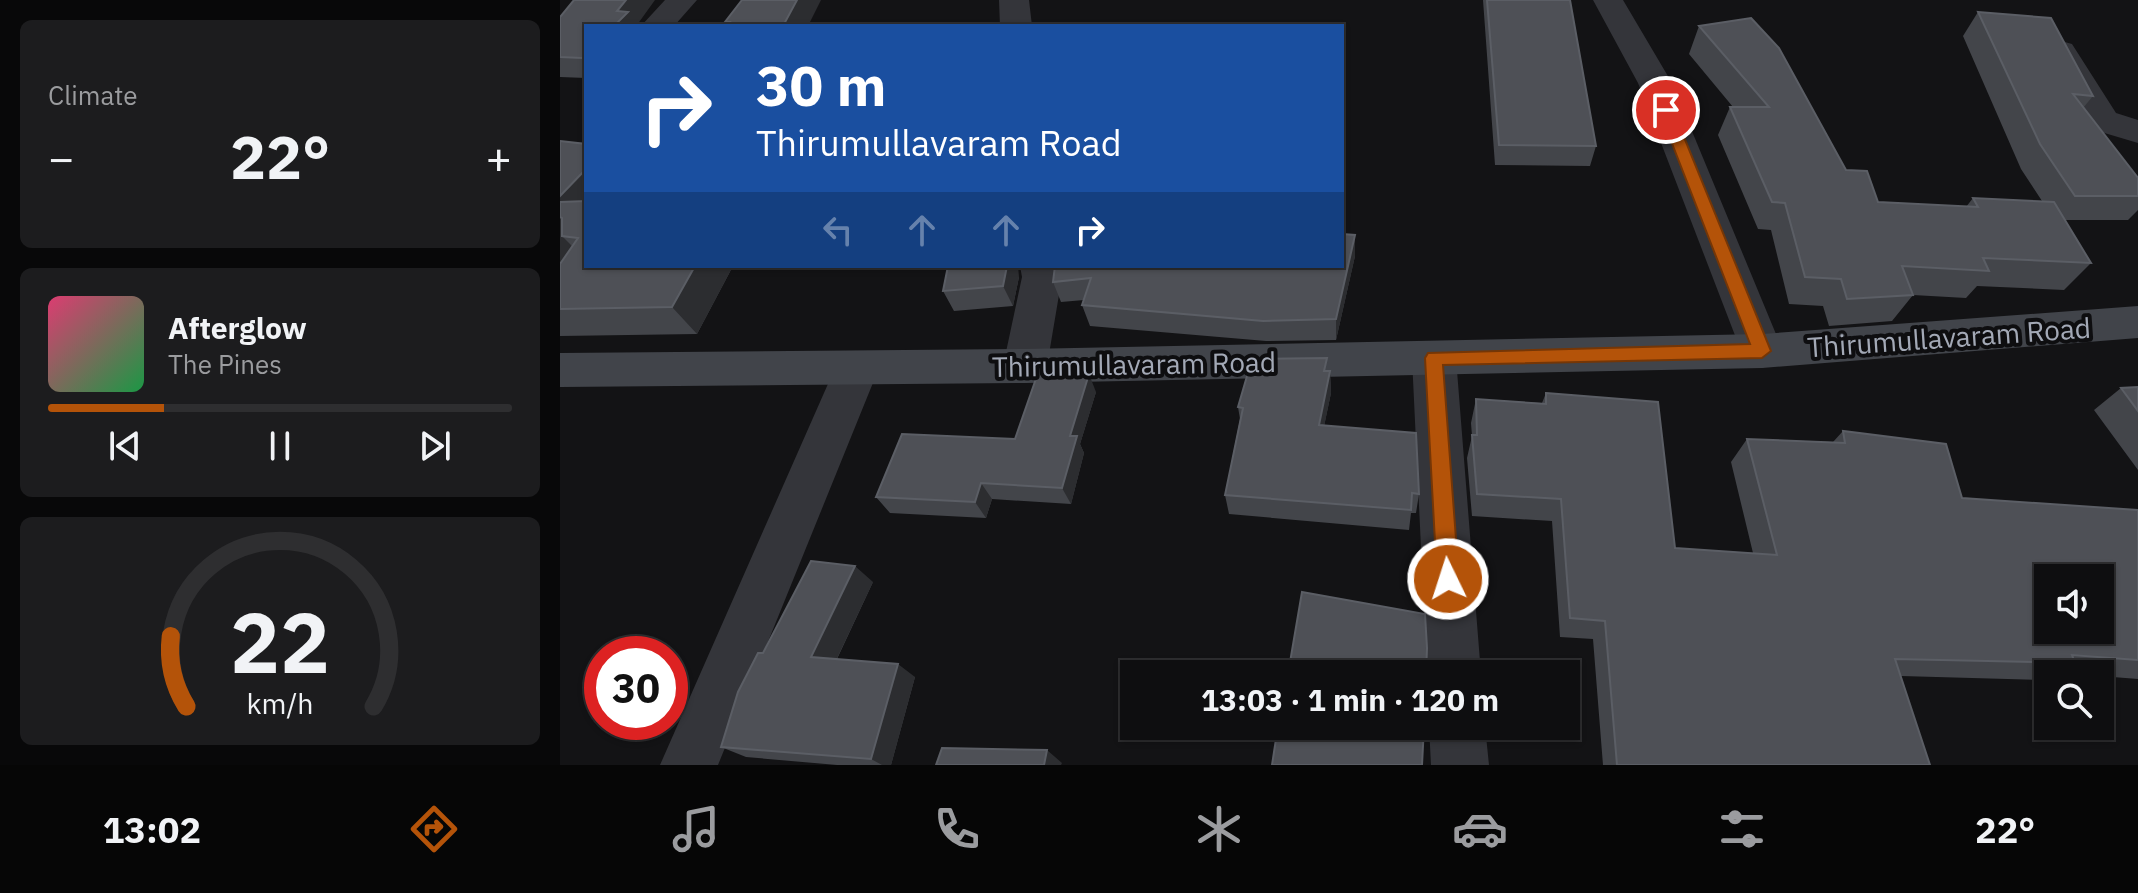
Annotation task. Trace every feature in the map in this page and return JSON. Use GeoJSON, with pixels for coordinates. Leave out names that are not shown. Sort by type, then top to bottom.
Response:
{"type":"FeatureCollection","features":[{"type":"Feature","properties":{"kind":"street"},"geometry":{"type":"LineString","coordinates":[[659,24],[682,0]]}},
{"type":"Feature","properties":{"kind":"street"},"geometry":{"type":"LineString","coordinates":[[1014,0],[1016,24]]}},
{"type":"Feature","properties":{"kind":"street"},"geometry":{"type":"LineString","coordinates":[[1608,0],[1655,83],[1762,351]]}},
{"type":"Feature","properties":{"kind":"street"},"geometry":{"type":"LineString","coordinates":[[2061,51],[2103,121],[2138,132]]}},
{"type":"Feature","properties":{"kind":"street"},"geometry":{"type":"LineString","coordinates":[[1025,366],[1042,277],[1040,268]]}},
{"type":"Feature","properties":{"kind":"street","name":"Thirumullavaram Road"},"geometry":{"type":"LineString","coordinates":[[560,370],[1025,366],[1762,351],[2138,322]]}},
{"type":"Feature","properties":{"kind":"street"},"geometry":{"type":"LineString","coordinates":[[1434,358],[1453,660]]}},
{"type":"Feature","properties":{"kind":"street"},"geometry":{"type":"LineString","coordinates":[[689,765],[857,368]]}},
{"type":"Feature","properties":{"kind":"street"},"geometry":{"type":"LineString","coordinates":[[1458,740],[1460,765]]}},
{"type":"Feature","properties":{"kind":"building"},"geometry":{"type":"Polygon","coordinates":[[[574,0],[626,0],[617,11],[628,12],[616,24],[584,24],[582,58],[560,57],[560,17],[574,0]]]}},
{"type":"Feature","properties":{"kind":"building"},"geometry":{"type":"Polygon","coordinates":[[[742,0],[797,0],[784,24],[725,22],[742,0]]]}},
{"type":"Feature","properties":{"kind":"building"},"geometry":{"type":"Polygon","coordinates":[[[1487,0],[1570,0],[1596,146],[1499,145],[1487,0]]]}},
{"type":"Feature","properties":{"kind":"building"},"geometry":{"type":"Polygon","coordinates":[[[1978,12],[2051,18],[2093,96],[2073,94],[2138,178],[2138,196],[2075,196],[2040,144],[1978,12]]]}},
{"type":"Feature","properties":{"kind":"building"},"geometry":{"type":"Polygon","coordinates":[[[1751,18],[1779,48],[1846,170],[1867,171],[1878,202],[1978,207],[1973,198],[2054,202],[2091,263],[1983,258],[1989,271],[1902,266],[1913,295],[1847,299],[1841,279],[1805,277],[1785,203],[1772,202],[1730,107],[1769,107],[1699,26],[1751,18]]]}},
{"type":"Feature","properties":{"kind":"building"},"geometry":{"type":"Polygon","coordinates":[[[560,141],[584,144],[584,171],[560,196],[560,141]]]}},
{"type":"Feature","properties":{"kind":"building"},"geometry":{"type":"Polygon","coordinates":[[[584,201],[584,268],[694,268],[672,307],[560,309],[560,264],[578,238],[562,236],[560,202],[584,201]]]}},
{"type":"Feature","properties":{"kind":"building"},"geometry":{"type":"Polygon","coordinates":[[[1344,234],[1355,235],[1336,319],[1263,321],[1082,305],[1091,278],[1053,282],[1055,268],[1344,268],[1344,234]]]}},
{"type":"Feature","properties":{"kind":"building"},"geometry":{"type":"Polygon","coordinates":[[[948,268],[1007,268],[1003,286],[943,291],[948,268]]]}},
{"type":"Feature","properties":{"kind":"building"},"geometry":{"type":"Polygon","coordinates":[[[1327,358],[1324,371],[1330,371],[1319,425],[1416,433],[1419,494],[1412,493],[1411,510],[1225,495],[1243,408],[1238,407],[1252,359],[1327,358]]]}},
{"type":"Feature","properties":{"kind":"building"},"geometry":{"type":"Polygon","coordinates":[[[1039,370],[1089,374],[1070,436],[1077,436],[1062,488],[981,483],[975,502],[876,497],[902,434],[1015,439],[1039,370]]]}},
{"type":"Feature","properties":{"kind":"building"},"geometry":{"type":"Polygon","coordinates":[[[2138,387],[2138,411],[2121,388],[2138,387]]]}},
{"type":"Feature","properties":{"kind":"building"},"geometry":{"type":"Polygon","coordinates":[[[1546,393],[1658,402],[1675,548],[1777,555],[1747,439],[1845,443],[1843,431],[1946,444],[1962,498],[2138,510],[2138,660],[2072,655],[2074,660],[2034,662],[1895,659],[1930,765],[1617,765],[1605,621],[1570,618],[1561,499],[1477,494],[1472,435],[1477,435],[1476,399],[1546,404],[1546,393]]]}},
{"type":"Feature","properties":{"kind":"building"},"geometry":{"type":"Polygon","coordinates":[[[811,561],[855,566],[811,657],[898,664],[871,759],[721,747],[738,692],[758,653],[763,653],[811,561]]]}},
{"type":"Feature","properties":{"kind":"building"},"geometry":{"type":"Polygon","coordinates":[[[1302,592],[1425,614],[1427,660],[1290,660],[1302,592]]]}},
{"type":"Feature","properties":{"kind":"building"},"geometry":{"type":"Polygon","coordinates":[[[1276,740],[1423,740],[1422,765],[1272,765],[1276,740]]]}},
{"type":"Feature","properties":{"kind":"building"},"geometry":{"type":"Polygon","coordinates":[[[942,748],[1047,750],[1044,765],[936,765],[942,748]]]}},
{"type":"Feature","properties":{"kind":"route"},"geometry":{"type":"LineString","coordinates":[[1448,579],[1434,358],[1762,351],[1666,110]]}}]}
